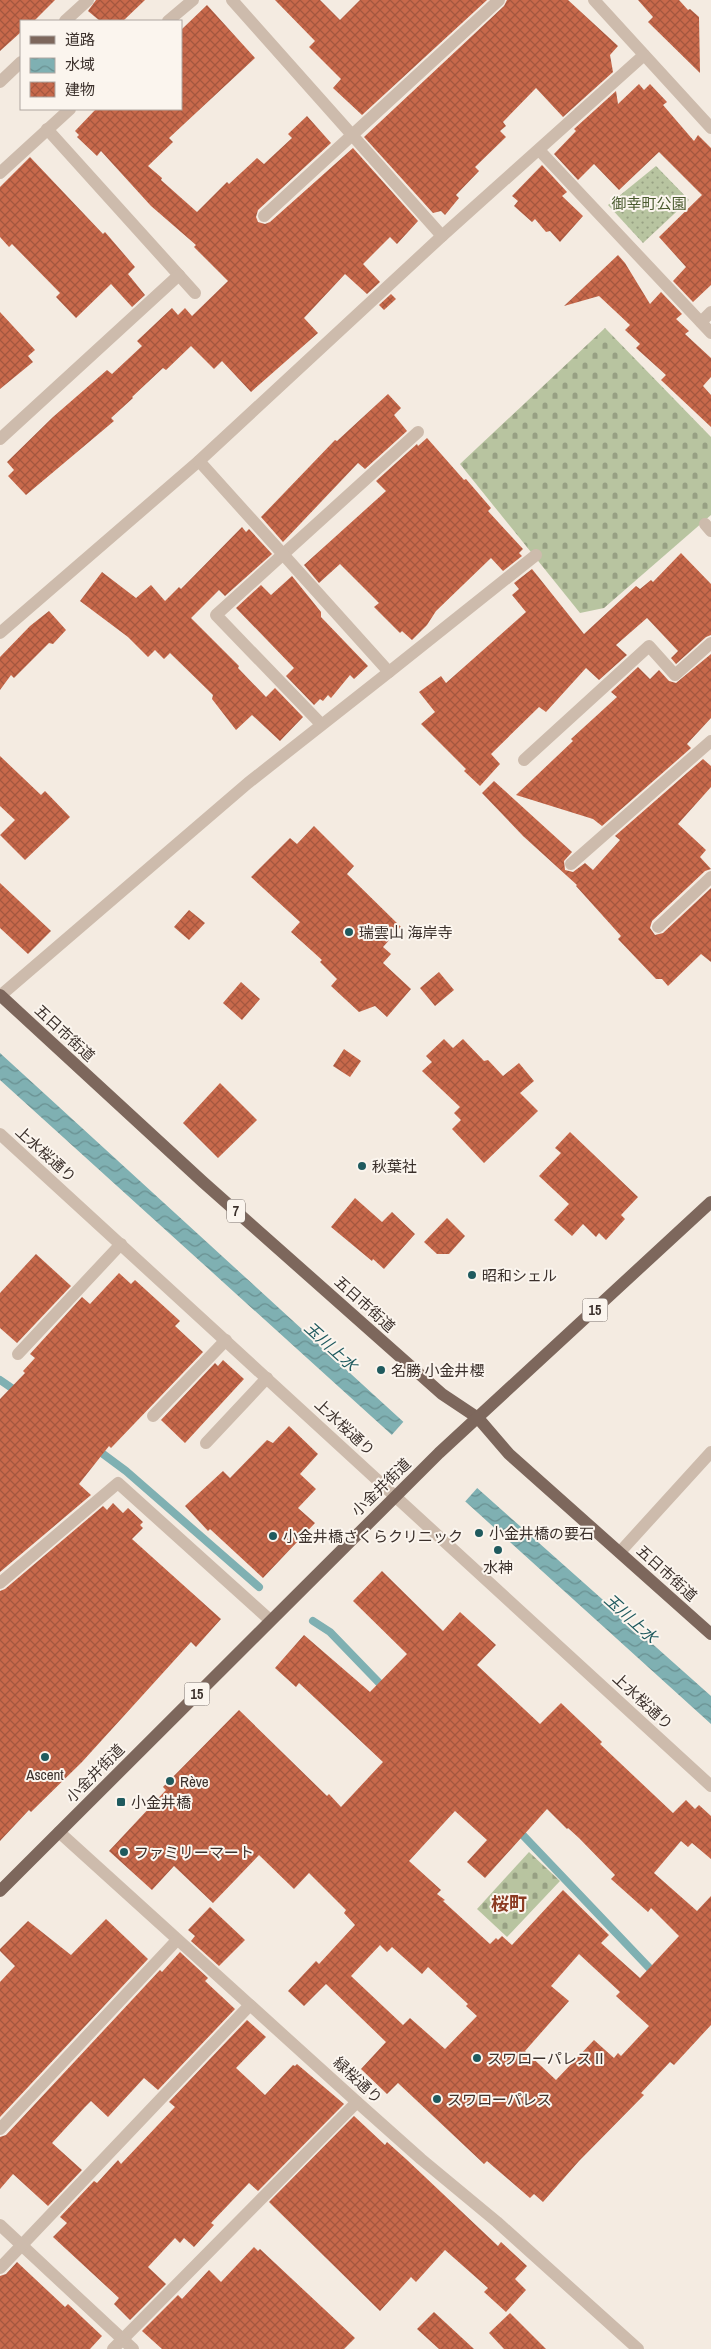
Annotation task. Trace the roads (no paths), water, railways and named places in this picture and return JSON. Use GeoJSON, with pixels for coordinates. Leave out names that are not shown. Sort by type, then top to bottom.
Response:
{"type":"FeatureCollection","features":[{"type":"Feature","properties":{"kind":"main road","name":"五日市街道"},"geometry":{"type":"LineString","coordinates":[[0,995],[203,1182],[435,1388],[478,1418],[509,1454],[711,1634]]}},
{"type":"Feature","properties":{"kind":"main road","name":"小金井街道"},"geometry":{"type":"LineString","coordinates":[[0,1891],[439,1453],[711,1202]]}},
{"type":"Feature","properties":{"kind":"street"},"geometry":{"type":"LineString","coordinates":[[66,20],[88,0]]}},
{"type":"Feature","properties":{"kind":"street"},"geometry":{"type":"LineString","coordinates":[[169,20],[193,0]]}},
{"type":"Feature","properties":{"kind":"street"},"geometry":{"type":"LineString","coordinates":[[232,0],[350,135],[442,236]]}},
{"type":"Feature","properties":{"kind":"street"},"geometry":{"type":"LineString","coordinates":[[264,216],[498,0]]}},
{"type":"Feature","properties":{"kind":"street"},"geometry":{"type":"LineString","coordinates":[[594,0],[711,128]]}},
{"type":"Feature","properties":{"kind":"street"},"geometry":{"type":"LineString","coordinates":[[0,633],[199,461],[442,236],[644,55]]}},
{"type":"Feature","properties":{"kind":"street"},"geometry":{"type":"LineString","coordinates":[[0,82],[20,63]]}},
{"type":"Feature","properties":{"kind":"street"},"geometry":{"type":"LineString","coordinates":[[0,173],[69,110]]}},
{"type":"Feature","properties":{"kind":"street"},"geometry":{"type":"LineString","coordinates":[[47,129],[195,293]]}},
{"type":"Feature","properties":{"kind":"street"},"geometry":{"type":"LineString","coordinates":[[539,150],[711,333]]}},
{"type":"Feature","properties":{"kind":"street"},"geometry":{"type":"LineString","coordinates":[[0,439],[178,275]]}},
{"type":"Feature","properties":{"kind":"street"},"geometry":{"type":"LineString","coordinates":[[701,322],[711,312]]}},
{"type":"Feature","properties":{"kind":"street"},"geometry":{"type":"LineString","coordinates":[[321,724],[216,615],[418,432]]}},
{"type":"Feature","properties":{"kind":"street"},"geometry":{"type":"LineString","coordinates":[[199,461],[389,672]]}},
{"type":"Feature","properties":{"kind":"street"},"geometry":{"type":"LineString","coordinates":[[0,995],[248,782],[321,724],[355,700],[536,555]]}},
{"type":"Feature","properties":{"kind":"street"},"geometry":{"type":"LineString","coordinates":[[524,760],[648,646],[675,675],[711,643]]}},
{"type":"Feature","properties":{"kind":"street"},"geometry":{"type":"LineString","coordinates":[[571,864],[711,741]]}},
{"type":"Feature","properties":{"kind":"street"},"geometry":{"type":"LineString","coordinates":[[658,927],[711,877]]}},
{"type":"Feature","properties":{"kind":"street","name":"上水桜通り"},"geometry":{"type":"LineString","coordinates":[[0,1134],[711,1786]]}},
{"type":"Feature","properties":{"kind":"street"},"geometry":{"type":"LineString","coordinates":[[18,1354],[121,1244]]}},
{"type":"Feature","properties":{"kind":"street"},"geometry":{"type":"LineString","coordinates":[[153,1416],[226,1340]]}},
{"type":"Feature","properties":{"kind":"street"},"geometry":{"type":"LineString","coordinates":[[206,1443],[267,1378]]}},
{"type":"Feature","properties":{"kind":"street"},"geometry":{"type":"LineString","coordinates":[[620,1552],[711,1452]]}},
{"type":"Feature","properties":{"kind":"street"},"geometry":{"type":"LineString","coordinates":[[0,1583],[118,1482],[270,1620]]}},
{"type":"Feature","properties":{"kind":"street","name":"緑桜通り"},"geometry":{"type":"LineString","coordinates":[[59,1832],[421,2160],[497,2222],[638,2349]]}},
{"type":"Feature","properties":{"kind":"street"},"geometry":{"type":"LineString","coordinates":[[0,2129],[178,1940]]}},
{"type":"Feature","properties":{"kind":"street"},"geometry":{"type":"LineString","coordinates":[[0,2268],[250,2005]]}},
{"type":"Feature","properties":{"kind":"street"},"geometry":{"type":"LineString","coordinates":[[113,2349],[357,2102]]}},
{"type":"Feature","properties":{"kind":"street"},"geometry":{"type":"LineString","coordinates":[[0,2225],[133,2349]]}},
{"type":"Feature","properties":{"kind":"water"},"geometry":{"type":"Polygon","coordinates":[[[0,1053],[421,1438],[711,1696],[711,1724],[0,1080],[0,1053]]]}},
{"type":"Feature","properties":{"kind":"waterway"},"geometry":{"type":"LineString","coordinates":[[0,1380],[19,1393]]}},
{"type":"Feature","properties":{"kind":"waterway"},"geometry":{"type":"LineString","coordinates":[[95,1448],[126,1471],[259,1587]]}},
{"type":"Feature","properties":{"kind":"waterway"},"geometry":{"type":"LineString","coordinates":[[313,1621],[330,1632],[386,1690]]}},
{"type":"Feature","properties":{"kind":"waterway"},"geometry":{"type":"LineString","coordinates":[[517,1829],[656,1975]]}},
{"type":"Feature","properties":{"kind":"place","name":"瑞雲山 海岸寺"},"geometry":{"type":"Point","coordinates":[349,932]}},
{"type":"Feature","properties":{"kind":"place","name":"秋葉社"},"geometry":{"type":"Point","coordinates":[362,1166]}},
{"type":"Feature","properties":{"kind":"place","name":"昭和シェル"},"geometry":{"type":"Point","coordinates":[472,1275]}},
{"type":"Feature","properties":{"kind":"place","name":"名勝 小金井櫻"},"geometry":{"type":"Point","coordinates":[381,1370]}},
{"type":"Feature","properties":{"kind":"place","name":"小金井橋の要石"},"geometry":{"type":"Point","coordinates":[479,1533]}},
{"type":"Feature","properties":{"kind":"place","name":"小金井橋さくらクリニック"},"geometry":{"type":"Point","coordinates":[273,1536]}},
{"type":"Feature","properties":{"kind":"place","name":"水神"},"geometry":{"type":"Point","coordinates":[498,1550]}},
{"type":"Feature","properties":{"kind":"place","name":"Ascent"},"geometry":{"type":"Point","coordinates":[45,1757]}},
{"type":"Feature","properties":{"kind":"place","name":"Rève"},"geometry":{"type":"Point","coordinates":[170,1781]}},
{"type":"Feature","properties":{"kind":"place","name":"小金井橋"},"geometry":{"type":"Point","coordinates":[121,1802]}},
{"type":"Feature","properties":{"kind":"place","name":"ファミリーマート"},"geometry":{"type":"Point","coordinates":[124,1852]}},
{"type":"Feature","properties":{"kind":"place","name":"スワローパレスⅡ"},"geometry":{"type":"Point","coordinates":[477,2058]}},
{"type":"Feature","properties":{"kind":"place","name":"スワローパレス"},"geometry":{"type":"Point","coordinates":[437,2099]}},
{"type":"Feature","properties":{"kind":"district","name":"桜町"},"geometry":{"type":"Point","coordinates":[509,1903]}},
{"type":"Feature","properties":{"kind":"park label","name":"御幸町公園"},"geometry":{"type":"Point","coordinates":[649,203]}},
{"type":"Feature","properties":{"kind":"water label","name":"玉川上水"},"geometry":{"type":"Point","coordinates":[331,1346]}},
{"type":"Feature","properties":{"kind":"water label","name":"玉川上水"},"geometry":{"type":"Point","coordinates":[631,1618]}}]}
